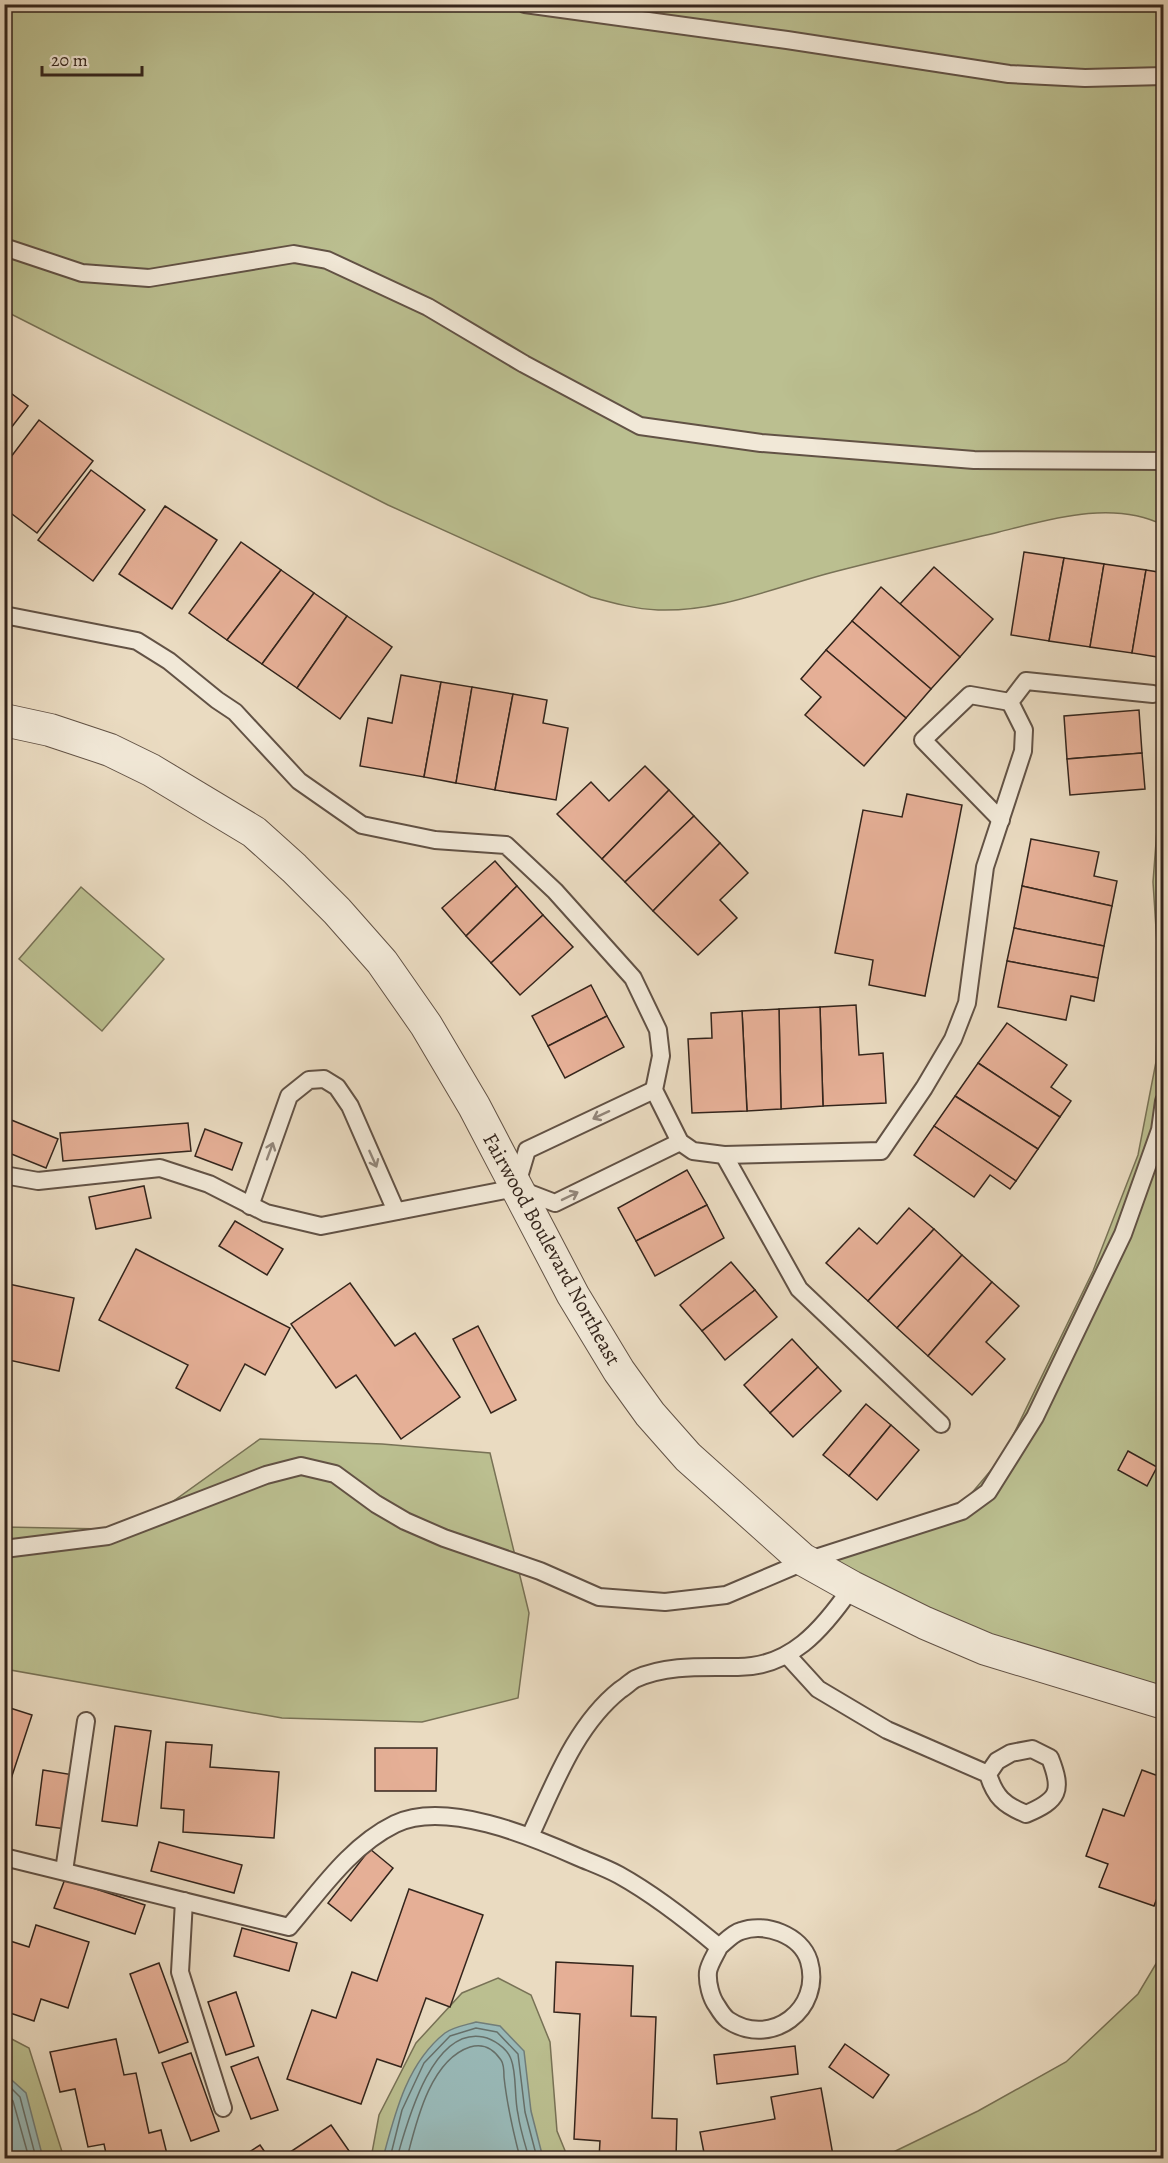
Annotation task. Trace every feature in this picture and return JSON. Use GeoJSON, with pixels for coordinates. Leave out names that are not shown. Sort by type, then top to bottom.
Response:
{"type":"FeatureCollection","features":[{"type":"Feature","properties":{"kind":"street","name":"Fairwood Boulevard Northeast"},"geometry":{"type":"LineString","coordinates":[[4,720],[50,730],[110,750],[151,770],[254,832],[337,911],[382,962],[426,1025],[474,1106],[573,1295],[619,1371],[650,1414],[687,1457],[806,1561],[852,1587],[925,1623],[986,1649],[1164,1703]]}},
{"type":"Feature","properties":{"kind":"lane"},"geometry":{"type":"LineString","coordinates":[[525,4],[787,40],[1009,74],[1085,78],[1164,76]]}},
{"type":"Feature","properties":{"kind":"lane"},"geometry":{"type":"LineString","coordinates":[[4,247],[82,273],[148,278],[294,254],[327,260],[428,307],[524,364],[640,426],[761,443],[974,460],[1164,461]]}},
{"type":"Feature","properties":{"kind":"lane"},"geometry":{"type":"LineString","coordinates":[[4,615],[137,641],[169,661],[235,712],[298,781],[362,825],[435,840],[506,845],[555,891],[633,978],[658,1030],[661,1056],[654,1090],[680,1142],[693,1151],[724,1155],[881,1151],[924,1088],[953,1039],[967,1002],[985,867],[1023,751],[1024,730],[1010,702]]}},
{"type":"Feature","properties":{"kind":"lane"},"geometry":{"type":"LineString","coordinates":[[1010,702],[1026,681],[1153,694]]}},
{"type":"Feature","properties":{"kind":"lane"},"geometry":{"type":"LineString","coordinates":[[1001,820],[923,740],[970,695],[1010,702]]}},
{"type":"Feature","properties":{"kind":"lane"},"geometry":{"type":"LineString","coordinates":[[250,1206],[289,1096],[309,1080],[324,1079],[337,1087],[350,1106],[396,1211]]}},
{"type":"Feature","properties":{"kind":"lane"},"geometry":{"type":"LineString","coordinates":[[516,1188],[527,1150],[654,1090]]}},
{"type":"Feature","properties":{"kind":"lane"},"geometry":{"type":"LineString","coordinates":[[4,1549],[108,1536],[266,1475],[301,1466],[335,1474],[376,1504],[425,1529],[540,1571],[599,1597],[665,1602],[726,1595],[806,1561],[962,1511],[988,1492],[1035,1417],[1123,1234],[1160,1130],[1164,1101]]}},
{"type":"Feature","properties":{"kind":"lane"},"geometry":{"type":"LineString","coordinates":[[4,1175],[38,1181],[160,1168],[209,1185],[266,1214],[321,1226],[516,1188],[555,1203],[680,1142]]}},
{"type":"Feature","properties":{"kind":"lane"},"geometry":{"type":"LineString","coordinates":[[724,1155],[799,1288],[941,1425]]}},
{"type":"Feature","properties":{"kind":"lane"},"geometry":{"type":"LineString","coordinates":[[530,1836],[568,1754],[606,1702],[634,1680],[666,1670],[712,1666],[737,1668],[787,1655],[807,1642],[834,1614],[852,1587]]}},
{"type":"Feature","properties":{"kind":"lane"},"geometry":{"type":"LineString","coordinates":[[787,1655],[818,1689],[887,1730],[988,1774]]}},
{"type":"Feature","properties":{"kind":"lane"},"geometry":{"type":"LineString","coordinates":[[64,1871],[86,1721]]}},
{"type":"Feature","properties":{"kind":"lane"},"geometry":{"type":"LineString","coordinates":[[4,1857],[288,1928],[359,1846],[396,1823],[432,1815],[474,1820],[530,1836],[619,1875],[684,1919],[719,1947]]}},
{"type":"Feature","properties":{"kind":"lane"},"geometry":{"type":"LineString","coordinates":[[184,1901],[180,1972],[223,2108]]}},
{"type":"Feature","properties":{"kind":"lane"},"geometry":{"type":"LineString","coordinates":[[768,1928],[792,1938],[808,1960],[812,1986],[801,2011],[779,2027],[752,2031],[727,2020],[711,1998],[708,1972],[719,1947],[740,1931],[768,1928]]}},
{"type":"Feature","properties":{"kind":"green space"},"geometry":{"type":"Polygon","coordinates":[[[1137,4],[1163,10],[1163,525],[1124,514],[1082,514],[1061,517],[847,568],[722,603],[680,610],[632,607],[591,597],[388,505],[5,311],[4,5],[1137,4]]]}},
{"type":"Feature","properties":{"kind":"green space"},"geometry":{"type":"Polygon","coordinates":[[[1163,778],[1163,1703],[802,1559],[916,1528],[965,1501],[1003,1456],[1093,1271],[1138,1155],[1156,1062],[1159,975],[1153,882],[1160,790],[1163,778]]]}},
{"type":"Feature","properties":{"kind":"green space"},"geometry":{"type":"Polygon","coordinates":[[[81,887],[164,959],[102,1031],[19,959],[81,887]]]}},
{"type":"Feature","properties":{"kind":"green space"},"geometry":{"type":"Polygon","coordinates":[[[260,1439],[382,1444],[490,1453],[529,1613],[518,1698],[422,1722],[282,1718],[5,1669],[5,1527],[105,1529],[172,1502],[260,1439]]]}},
{"type":"Feature","properties":{"kind":"green space"},"geometry":{"type":"Polygon","coordinates":[[[1163,1952],[1163,2158],[881,2158],[978,2111],[1066,2062],[1138,1994],[1163,1952]]]}},
{"type":"Feature","properties":{"kind":"green space"},"geometry":{"type":"Polygon","coordinates":[[[498,1978],[531,1995],[550,2042],[557,2131],[568,2158],[371,2158],[379,2115],[416,2043],[462,1993],[498,1978]]]}},
{"type":"Feature","properties":{"kind":"green space"},"geometry":{"type":"Polygon","coordinates":[[[4,2035],[29,2048],[64,2158],[5,2158],[4,2035]]]}},
{"type":"Feature","properties":{"kind":"water"},"geometry":{"type":"Polygon","coordinates":[[[476,2022],[500,2026],[524,2051],[531,2111],[543,2158],[383,2158],[404,2090],[421,2059],[445,2033],[476,2022]]]}},
{"type":"Feature","properties":{"kind":"water"},"geometry":{"type":"Polygon","coordinates":[[[4,2073],[26,2093],[43,2158],[5,2158],[4,2073]]]}},
{"type":"Feature","properties":{"kind":"building"},"geometry":{"type":"Polygon","coordinates":[[[4,388],[28,406],[4,437],[4,388]]]}},
{"type":"Feature","properties":{"kind":"building"},"geometry":{"type":"Polygon","coordinates":[[[39,420],[93,461],[37,533],[4,508],[4,466],[39,420]]]}},
{"type":"Feature","properties":{"kind":"building"},"geometry":{"type":"Polygon","coordinates":[[[91,470],[145,510],[93,581],[38,540],[91,470]]]}},
{"type":"Feature","properties":{"kind":"building"},"geometry":{"type":"Polygon","coordinates":[[[165,506],[217,540],[172,609],[119,574],[165,506]]]}},
{"type":"Feature","properties":{"kind":"building"},"geometry":{"type":"Polygon","coordinates":[[[241,542],[281,570],[227,640],[189,613],[241,542]]]}},
{"type":"Feature","properties":{"kind":"building"},"geometry":{"type":"Polygon","coordinates":[[[1024,552],[1064,558],[1049,641],[1011,635],[1024,552]]]}},
{"type":"Feature","properties":{"kind":"building"},"geometry":{"type":"Polygon","coordinates":[[[1064,558],[1104,564],[1090,647],[1049,641],[1064,558]]]}},
{"type":"Feature","properties":{"kind":"building"},"geometry":{"type":"Polygon","coordinates":[[[1104,564],[1146,570],[1132,653],[1090,647],[1104,564]]]}},
{"type":"Feature","properties":{"kind":"building"},"geometry":{"type":"Polygon","coordinates":[[[934,567],[993,619],[960,657],[900,604],[934,567]]]}},
{"type":"Feature","properties":{"kind":"building"},"geometry":{"type":"Polygon","coordinates":[[[281,570],[314,593],[262,664],[227,640],[281,570]]]}},
{"type":"Feature","properties":{"kind":"building"},"geometry":{"type":"Polygon","coordinates":[[[1146,570],[1164,573],[1164,658],[1132,653],[1146,570]]]}},
{"type":"Feature","properties":{"kind":"building"},"geometry":{"type":"Polygon","coordinates":[[[881,587],[960,657],[931,689],[852,621],[881,587]]]}},
{"type":"Feature","properties":{"kind":"building"},"geometry":{"type":"Polygon","coordinates":[[[314,593],[347,616],[297,688],[262,664],[314,593]]]}},
{"type":"Feature","properties":{"kind":"building"},"geometry":{"type":"Polygon","coordinates":[[[347,616],[392,647],[340,719],[297,688],[347,616]]]}},
{"type":"Feature","properties":{"kind":"building"},"geometry":{"type":"Polygon","coordinates":[[[852,621],[931,689],[906,718],[826,650],[852,621]]]}},
{"type":"Feature","properties":{"kind":"building"},"geometry":{"type":"Polygon","coordinates":[[[826,650],[906,718],[864,766],[805,715],[821,697],[801,679],[826,650]]]}},
{"type":"Feature","properties":{"kind":"building"},"geometry":{"type":"Polygon","coordinates":[[[401,675],[441,682],[424,777],[360,766],[368,718],[392,723],[401,675]]]}},
{"type":"Feature","properties":{"kind":"building"},"geometry":{"type":"Polygon","coordinates":[[[441,682],[472,687],[456,783],[424,777],[441,682]]]}},
{"type":"Feature","properties":{"kind":"building"},"geometry":{"type":"Polygon","coordinates":[[[472,687],[513,694],[495,790],[456,783],[472,687]]]}},
{"type":"Feature","properties":{"kind":"building"},"geometry":{"type":"Polygon","coordinates":[[[513,694],[547,700],[543,723],[568,728],[556,800],[495,790],[513,694]]]}},
{"type":"Feature","properties":{"kind":"building"},"geometry":{"type":"Polygon","coordinates":[[[1139,710],[1142,753],[1067,759],[1064,716],[1139,710]]]}},
{"type":"Feature","properties":{"kind":"building"},"geometry":{"type":"Polygon","coordinates":[[[1142,753],[1145,789],[1070,795],[1067,759],[1142,753]]]}},
{"type":"Feature","properties":{"kind":"building"},"geometry":{"type":"Polygon","coordinates":[[[645,766],[669,790],[602,859],[557,814],[591,782],[609,801],[645,766]]]}},
{"type":"Feature","properties":{"kind":"building"},"geometry":{"type":"Polygon","coordinates":[[[669,790],[694,816],[625,882],[602,859],[669,790]]]}},
{"type":"Feature","properties":{"kind":"building"},"geometry":{"type":"Polygon","coordinates":[[[907,794],[962,805],[925,996],[869,985],[873,960],[835,953],[863,810],[902,817],[907,794]]]}},
{"type":"Feature","properties":{"kind":"building"},"geometry":{"type":"Polygon","coordinates":[[[694,816],[720,843],[653,911],[625,882],[694,816]]]}},
{"type":"Feature","properties":{"kind":"building"},"geometry":{"type":"Polygon","coordinates":[[[1031,839],[1099,852],[1094,876],[1117,881],[1112,906],[1022,886],[1031,839]]]}},
{"type":"Feature","properties":{"kind":"building"},"geometry":{"type":"Polygon","coordinates":[[[720,843],[748,873],[720,900],[737,918],[698,955],[653,911],[720,843]]]}},
{"type":"Feature","properties":{"kind":"building"},"geometry":{"type":"Polygon","coordinates":[[[495,861],[517,886],[466,936],[442,908],[495,861]]]}},
{"type":"Feature","properties":{"kind":"building"},"geometry":{"type":"Polygon","coordinates":[[[517,886],[543,915],[491,963],[466,936],[517,886]]]}},
{"type":"Feature","properties":{"kind":"building"},"geometry":{"type":"Polygon","coordinates":[[[1022,886],[1112,906],[1104,946],[1014,928],[1022,886]]]}},
{"type":"Feature","properties":{"kind":"building"},"geometry":{"type":"Polygon","coordinates":[[[543,915],[573,947],[520,995],[491,963],[543,915]]]}},
{"type":"Feature","properties":{"kind":"building"},"geometry":{"type":"Polygon","coordinates":[[[1014,928],[1104,946],[1098,978],[1007,961],[1014,928]]]}},
{"type":"Feature","properties":{"kind":"building"},"geometry":{"type":"Polygon","coordinates":[[[1007,961],[1098,978],[1094,1001],[1071,996],[1066,1020],[998,1007],[1007,961]]]}},
{"type":"Feature","properties":{"kind":"building"},"geometry":{"type":"Polygon","coordinates":[[[591,985],[607,1016],[548,1046],[532,1016],[591,985]]]}},
{"type":"Feature","properties":{"kind":"building"},"geometry":{"type":"Polygon","coordinates":[[[856,1005],[859,1055],[883,1053],[886,1103],[823,1106],[820,1007],[856,1005]]]}},
{"type":"Feature","properties":{"kind":"building"},"geometry":{"type":"Polygon","coordinates":[[[820,1007],[823,1106],[781,1109],[779,1009],[820,1007]]]}},
{"type":"Feature","properties":{"kind":"building"},"geometry":{"type":"Polygon","coordinates":[[[779,1009],[781,1109],[747,1111],[742,1011],[779,1009]]]}},
{"type":"Feature","properties":{"kind":"building"},"geometry":{"type":"Polygon","coordinates":[[[742,1011],[747,1111],[692,1113],[688,1039],[712,1038],[711,1013],[742,1011]]]}},
{"type":"Feature","properties":{"kind":"building"},"geometry":{"type":"Polygon","coordinates":[[[607,1016],[624,1047],[565,1078],[548,1046],[607,1016]]]}},
{"type":"Feature","properties":{"kind":"building"},"geometry":{"type":"Polygon","coordinates":[[[1007,1023],[1067,1065],[1051,1087],[1071,1101],[1060,1117],[978,1063],[1007,1023]]]}},
{"type":"Feature","properties":{"kind":"building"},"geometry":{"type":"Polygon","coordinates":[[[978,1063],[1060,1117],[1038,1149],[955,1096],[978,1063]]]}},
{"type":"Feature","properties":{"kind":"building"},"geometry":{"type":"Polygon","coordinates":[[[955,1096],[1038,1149],[1016,1181],[934,1126],[955,1096]]]}},
{"type":"Feature","properties":{"kind":"building"},"geometry":{"type":"Polygon","coordinates":[[[4,1117],[58,1139],[46,1168],[4,1151],[4,1117]]]}},
{"type":"Feature","properties":{"kind":"building"},"geometry":{"type":"Polygon","coordinates":[[[188,1123],[191,1151],[63,1161],[60,1133],[188,1123]]]}},
{"type":"Feature","properties":{"kind":"building"},"geometry":{"type":"Polygon","coordinates":[[[934,1126],[1016,1181],[1010,1189],[990,1175],[974,1197],[914,1155],[934,1126]]]}},
{"type":"Feature","properties":{"kind":"building"},"geometry":{"type":"Polygon","coordinates":[[[205,1129],[242,1143],[232,1170],[195,1156],[205,1129]]]}},
{"type":"Feature","properties":{"kind":"building"},"geometry":{"type":"Polygon","coordinates":[[[687,1170],[707,1205],[636,1241],[618,1208],[687,1170]]]}},
{"type":"Feature","properties":{"kind":"building"},"geometry":{"type":"Polygon","coordinates":[[[144,1186],[151,1218],[96,1229],[89,1197],[144,1186]]]}},
{"type":"Feature","properties":{"kind":"building"},"geometry":{"type":"Polygon","coordinates":[[[707,1205],[724,1238],[655,1276],[636,1241],[707,1205]]]}},
{"type":"Feature","properties":{"kind":"building"},"geometry":{"type":"Polygon","coordinates":[[[909,1208],[934,1229],[868,1301],[826,1263],[859,1228],[877,1244],[909,1208]]]}},
{"type":"Feature","properties":{"kind":"building"},"geometry":{"type":"Polygon","coordinates":[[[235,1221],[283,1249],[267,1275],[219,1246],[235,1221]]]}},
{"type":"Feature","properties":{"kind":"building"},"geometry":{"type":"Polygon","coordinates":[[[934,1229],[962,1255],[897,1328],[868,1301],[934,1229]]]}},
{"type":"Feature","properties":{"kind":"building"},"geometry":{"type":"Polygon","coordinates":[[[136,1249],[290,1328],[265,1375],[245,1364],[220,1411],[176,1388],[188,1365],[99,1320],[136,1249]]]}},
{"type":"Feature","properties":{"kind":"building"},"geometry":{"type":"Polygon","coordinates":[[[962,1255],[992,1282],[928,1356],[897,1328],[962,1255]]]}},
{"type":"Feature","properties":{"kind":"building"},"geometry":{"type":"Polygon","coordinates":[[[731,1262],[755,1290],[702,1331],[680,1305],[731,1262]]]}},
{"type":"Feature","properties":{"kind":"building"},"geometry":{"type":"Polygon","coordinates":[[[992,1282],[1019,1306],[986,1342],[1005,1359],[972,1395],[928,1356],[992,1282]]]}},
{"type":"Feature","properties":{"kind":"building"},"geometry":{"type":"Polygon","coordinates":[[[4,1283],[74,1298],[59,1371],[4,1359],[4,1283]]]}},
{"type":"Feature","properties":{"kind":"building"},"geometry":{"type":"Polygon","coordinates":[[[350,1283],[395,1346],[415,1333],[460,1397],[401,1439],[356,1375],[336,1388],[291,1324],[350,1283]]]}},
{"type":"Feature","properties":{"kind":"building"},"geometry":{"type":"Polygon","coordinates":[[[755,1290],[777,1317],[725,1360],[702,1331],[755,1290]]]}},
{"type":"Feature","properties":{"kind":"building"},"geometry":{"type":"Polygon","coordinates":[[[478,1326],[516,1400],[491,1413],[453,1339],[478,1326]]]}},
{"type":"Feature","properties":{"kind":"building"},"geometry":{"type":"Polygon","coordinates":[[[792,1339],[818,1367],[770,1413],[744,1385],[792,1339]]]}},
{"type":"Feature","properties":{"kind":"building"},"geometry":{"type":"Polygon","coordinates":[[[818,1367],[841,1391],[793,1437],[770,1413],[818,1367]]]}},
{"type":"Feature","properties":{"kind":"building"},"geometry":{"type":"Polygon","coordinates":[[[866,1404],[891,1425],[849,1476],[823,1455],[866,1404]]]}},
{"type":"Feature","properties":{"kind":"building"},"geometry":{"type":"Polygon","coordinates":[[[891,1425],[919,1450],[877,1500],[849,1476],[891,1425]]]}},
{"type":"Feature","properties":{"kind":"building"},"geometry":{"type":"Polygon","coordinates":[[[1128,1451],[1157,1467],[1147,1486],[1118,1470],[1128,1451]]]}},
{"type":"Feature","properties":{"kind":"building"},"geometry":{"type":"Polygon","coordinates":[[[7,1707],[32,1715],[8,1788],[4,1787],[4,1716],[7,1707]]]}},
{"type":"Feature","properties":{"kind":"building"},"geometry":{"type":"Polygon","coordinates":[[[115,1726],[151,1731],[137,1826],[102,1821],[115,1726]]]}},
{"type":"Feature","properties":{"kind":"building"},"geometry":{"type":"Polygon","coordinates":[[[166,1742],[212,1745],[210,1767],[279,1772],[274,1838],[183,1832],[184,1810],[161,1808],[166,1742]]]}},
{"type":"Feature","properties":{"kind":"building"},"geometry":{"type":"Polygon","coordinates":[[[375,1748],[437,1748],[436,1791],[375,1791],[375,1748]]]}},
{"type":"Feature","properties":{"kind":"building"},"geometry":{"type":"Polygon","coordinates":[[[43,1770],[74,1775],[66,1829],[36,1825],[43,1770]]]}},
{"type":"Feature","properties":{"kind":"building"},"geometry":{"type":"Polygon","coordinates":[[[1142,1770],[1164,1778],[1164,1880],[1154,1906],[1099,1887],[1108,1864],[1086,1856],[1103,1809],[1124,1816],[1142,1770]]]}},
{"type":"Feature","properties":{"kind":"building"},"geometry":{"type":"Polygon","coordinates":[[[159,1842],[242,1865],[234,1893],[151,1871],[159,1842]]]}},
{"type":"Feature","properties":{"kind":"building"},"geometry":{"type":"Polygon","coordinates":[[[370,1849],[393,1868],[351,1921],[328,1903],[370,1849]]]}},
{"type":"Feature","properties":{"kind":"building"},"geometry":{"type":"Polygon","coordinates":[[[65,1879],[145,1905],[135,1934],[54,1908],[65,1879]]]}},
{"type":"Feature","properties":{"kind":"building"},"geometry":{"type":"Polygon","coordinates":[[[409,1889],[483,1915],[450,2007],[426,1998],[401,2067],[377,2059],[361,2104],[287,2079],[312,2010],[336,2018],[352,1972],[377,1981],[409,1889]]]}},
{"type":"Feature","properties":{"kind":"building"},"geometry":{"type":"Polygon","coordinates":[[[36,1925],[89,1942],[68,2008],[41,1999],[34,2021],[4,2011],[4,1939],[29,1947],[36,1925]]]}},
{"type":"Feature","properties":{"kind":"building"},"geometry":{"type":"Polygon","coordinates":[[[242,1928],[297,1943],[289,1971],[234,1956],[242,1928]]]}},
{"type":"Feature","properties":{"kind":"building"},"geometry":{"type":"Polygon","coordinates":[[[556,1962],[633,1966],[631,2016],[656,2017],[652,2118],[677,2119],[676,2158],[599,2158],[600,2141],[574,2139],[580,2014],[554,2012],[556,1962]]]}},
{"type":"Feature","properties":{"kind":"building"},"geometry":{"type":"Polygon","coordinates":[[[159,1963],[188,2042],[159,2053],[130,1974],[159,1963]]]}},
{"type":"Feature","properties":{"kind":"building"},"geometry":{"type":"Polygon","coordinates":[[[236,1992],[254,2046],[226,2055],[208,2002],[236,1992]]]}},
{"type":"Feature","properties":{"kind":"building"},"geometry":{"type":"Polygon","coordinates":[[[116,2039],[124,2075],[136,2073],[149,2133],[161,2130],[168,2158],[107,2158],[104,2144],[88,2147],[75,2089],[60,2092],[50,2052],[116,2039]]]}},
{"type":"Feature","properties":{"kind":"building"},"geometry":{"type":"Polygon","coordinates":[[[845,2044],[889,2075],[873,2098],[829,2067],[845,2044]]]}},
{"type":"Feature","properties":{"kind":"building"},"geometry":{"type":"Polygon","coordinates":[[[795,2046],[798,2074],[717,2084],[714,2055],[795,2046]]]}},
{"type":"Feature","properties":{"kind":"building"},"geometry":{"type":"Polygon","coordinates":[[[191,2053],[219,2131],[191,2141],[162,2063],[191,2053]]]}},
{"type":"Feature","properties":{"kind":"building"},"geometry":{"type":"Polygon","coordinates":[[[258,2057],[278,2110],[251,2119],[231,2067],[258,2057]]]}},
{"type":"Feature","properties":{"kind":"building"},"geometry":{"type":"Polygon","coordinates":[[[821,2088],[833,2155],[812,2158],[705,2158],[700,2132],[775,2119],[771,2097],[821,2088]]]}},
{"type":"Feature","properties":{"kind":"building"},"geometry":{"type":"Polygon","coordinates":[[[331,2125],[354,2158],[281,2158],[331,2125]]]}},
{"type":"Feature","properties":{"kind":"building"},"geometry":{"type":"Polygon","coordinates":[[[260,2145],[269,2158],[240,2158],[260,2145]]]}}]}
